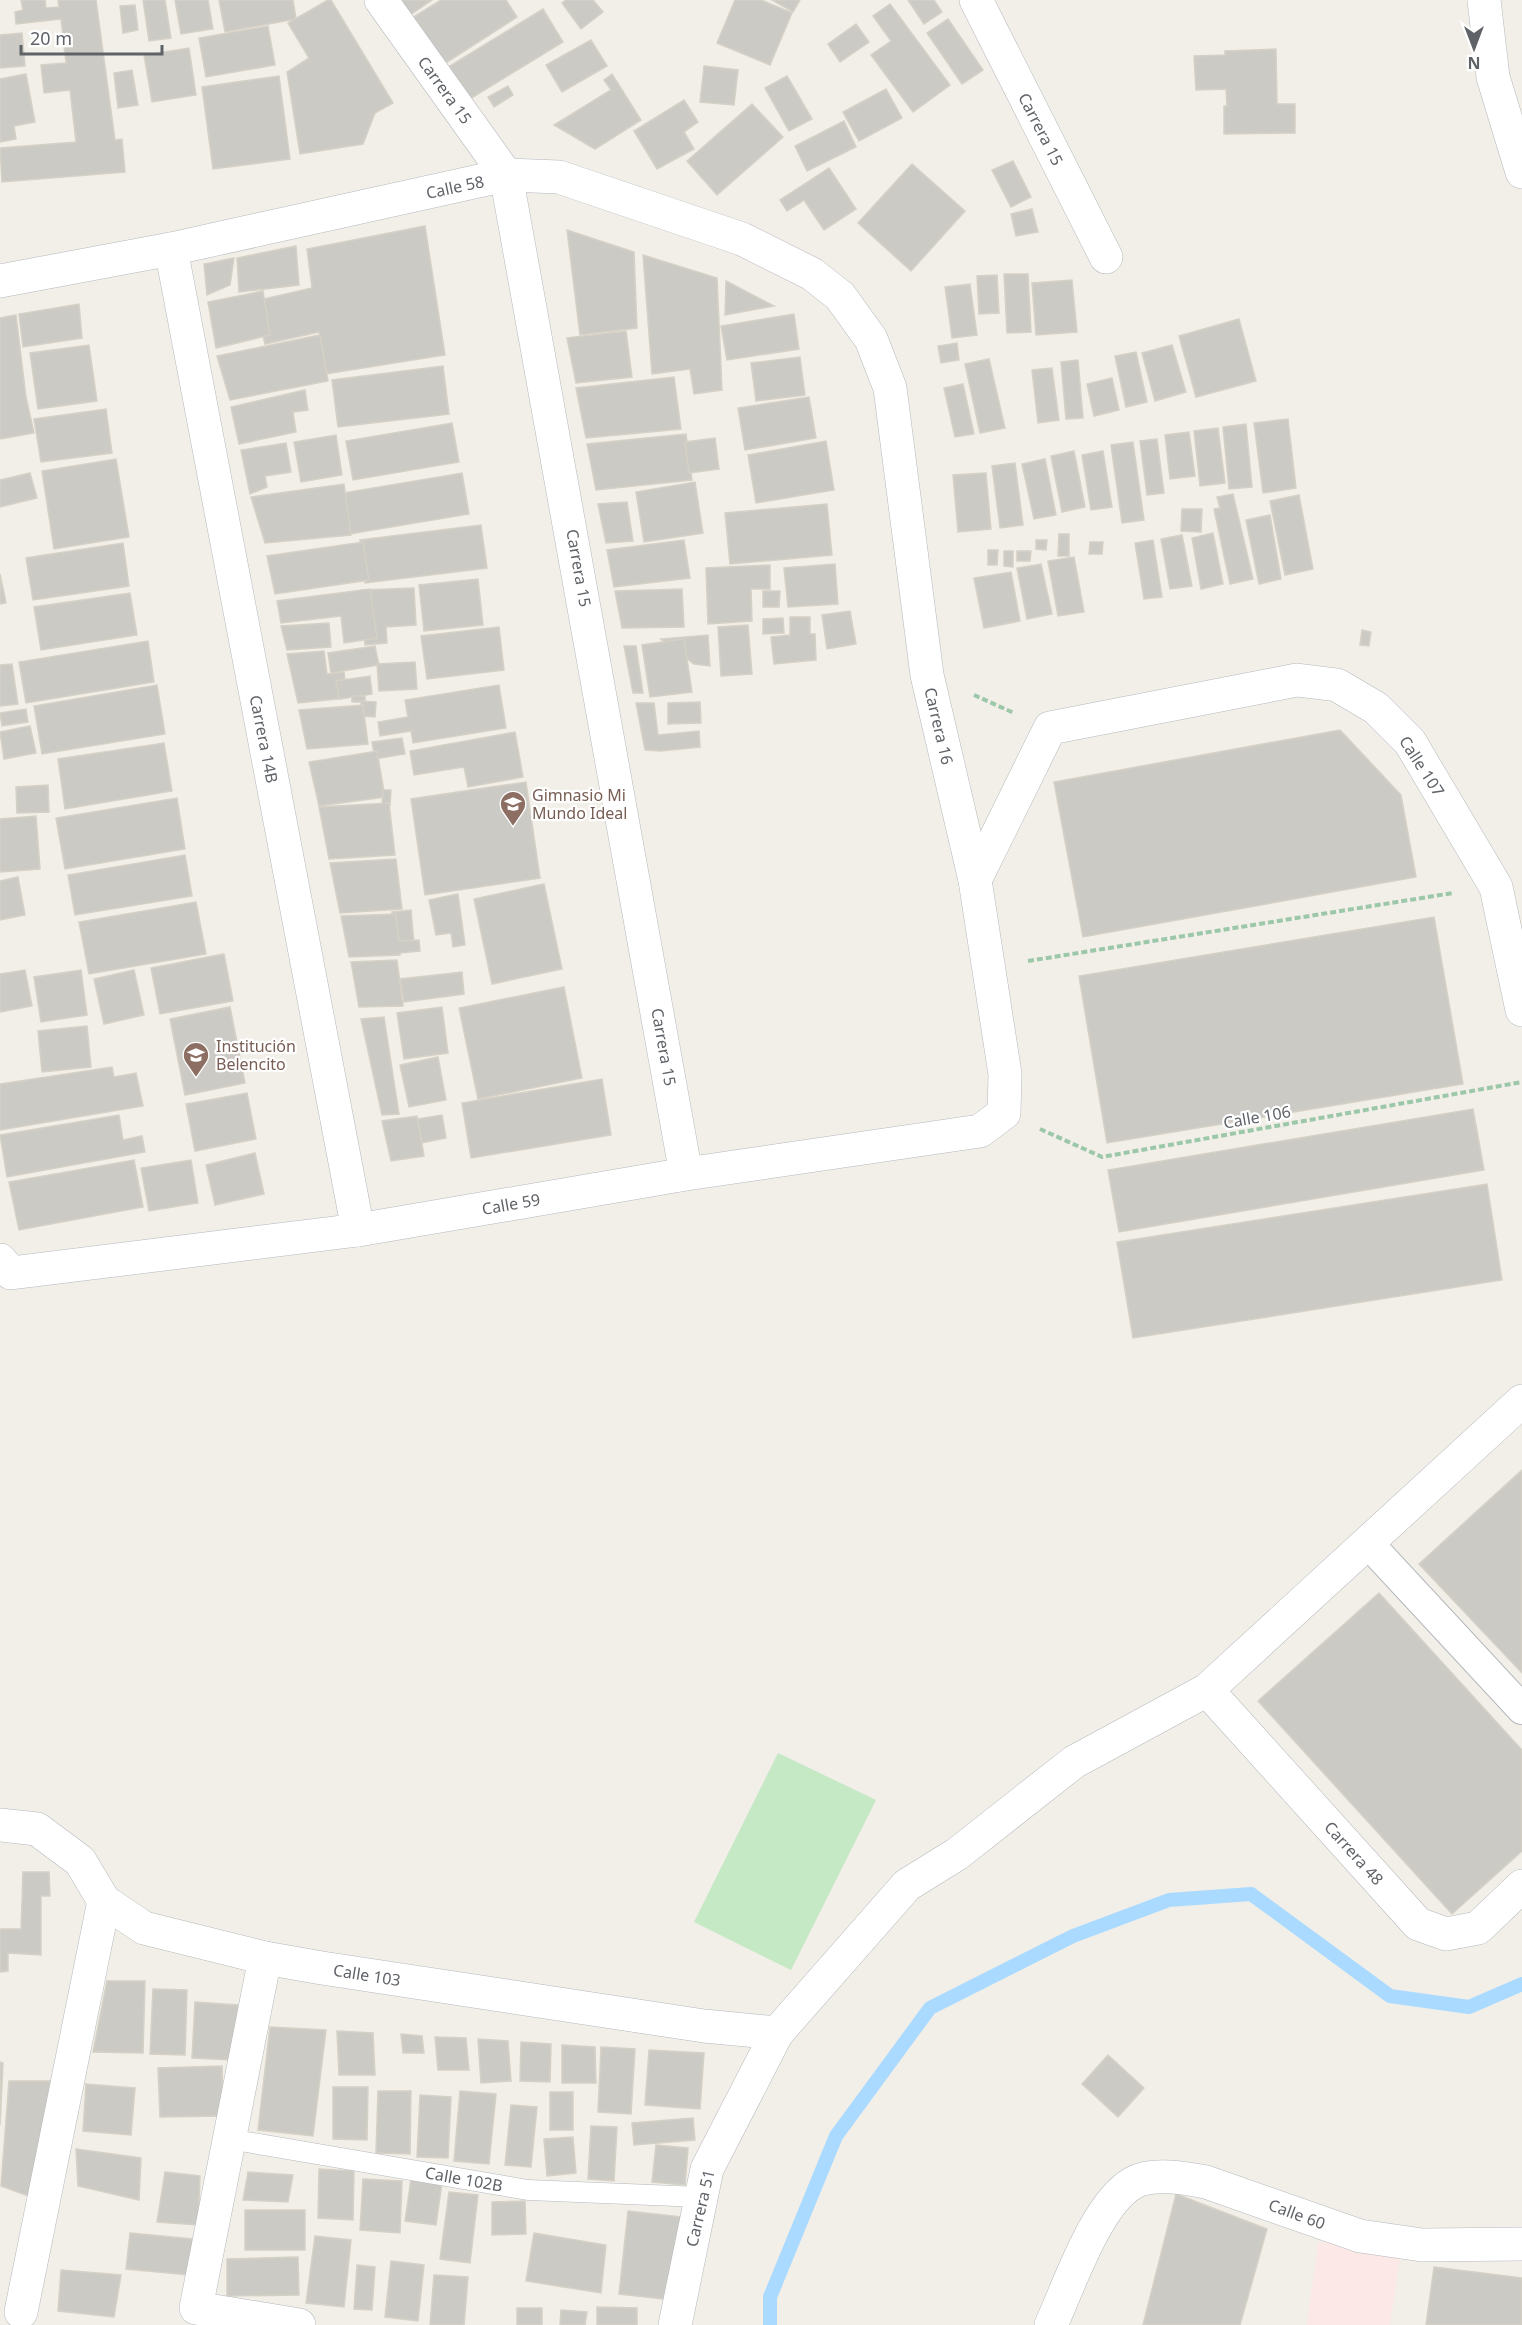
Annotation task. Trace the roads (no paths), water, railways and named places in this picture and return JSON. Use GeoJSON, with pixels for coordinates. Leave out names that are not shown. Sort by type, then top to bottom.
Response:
{"type":"FeatureCollection","features":[{"type":"Feature","properties":{"kind":"street","name":"Carrera 15"},"geometry":{"type":"LineString","coordinates":[[381,0],[506,175],[686,1174]]}},
{"type":"Feature","properties":{"kind":"street","name":"Carrera 15"},"geometry":{"type":"LineString","coordinates":[[976,0],[1106,257]]}},
{"type":"Feature","properties":{"kind":"street"},"geometry":{"type":"LineString","coordinates":[[1484,0],[1493,77],[1522,172]]}},
{"type":"Feature","properties":{"kind":"street","name":"Calle 58"},"geometry":{"type":"LineString","coordinates":[[0,281],[171,249],[506,175],[559,177],[742,239],[812,274],[840,296],[871,339]]}},
{"type":"Feature","properties":{"kind":"street","name":"Carrera 14B"},"geometry":{"type":"LineString","coordinates":[[171,249],[358,1230]]}},
{"type":"Feature","properties":{"kind":"street","name":"Carrera 16"},"geometry":{"type":"LineString","coordinates":[[871,339],[890,388],[927,675],[975,880],[1005,1074],[1004,1113]]}},
{"type":"Feature","properties":{"kind":"street","name":"Calle 107"},"geometry":{"type":"LineString","coordinates":[[975,880],[1050,728],[1297,680],[1337,685],[1376,708],[1410,742],[1496,887],[1522,1010]]}},
{"type":"Feature","properties":{"kind":"street","name":"Calle 59"},"geometry":{"type":"LineString","coordinates":[[5,1266],[358,1230],[686,1174],[980,1131],[1004,1113]]}},
{"type":"Feature","properties":{"kind":"street","name":"Carrera 51"},"geometry":{"type":"LineString","coordinates":[[675,2325],[706,2169],[777,2033],[907,1885],[957,1854],[1074,1762],[1207,1690],[1367,1542],[1517,1415]]}},
{"type":"Feature","properties":{"kind":"street"},"geometry":{"type":"LineString","coordinates":[[1367,1542],[1522,1709]]}},
{"type":"Feature","properties":{"kind":"street","name":"Carrera 48"},"geometry":{"type":"LineString","coordinates":[[1207,1690],[1419,1924],[1446,1934],[1478,1928],[1522,1886]]}},
{"type":"Feature","properties":{"kind":"street","name":"Calle 103"},"geometry":{"type":"LineString","coordinates":[[0,1825],[37,1828],[80,1861],[104,1901],[144,1928],[265,1958],[704,2026],[777,2033]]}},
{"type":"Feature","properties":{"kind":"street"},"geometry":{"type":"LineString","coordinates":[[21,2312],[104,1901]]}},
{"type":"Feature","properties":{"kind":"street"},"geometry":{"type":"LineString","coordinates":[[265,1958],[196,2308],[300,2325]]}},
{"type":"Feature","properties":{"kind":"street","name":"Calle 60"},"geometry":{"type":"LineString","coordinates":[[1051,2325],[1095,2227],[1116,2196],[1135,2182],[1160,2177],[1181,2177],[1206,2182],[1360,2236],[1422,2245],[1522,2244]]}},
{"type":"Feature","properties":{"kind":"lane","name":"Calle 102B"},"geometry":{"type":"LineString","coordinates":[[229,2139],[528,2190],[701,2197]]}},
{"type":"Feature","properties":{"kind":"waterway"},"geometry":{"type":"LineString","coordinates":[[770,2325],[770,2297],[836,2136],[930,2008],[1073,1936],[1169,1900],[1251,1894],[1390,1996],[1469,2007],[1522,1984]]}},
{"type":"Feature","properties":{"kind":"place","name":"Gimnasio Mi Mundo Ideal"},"geometry":{"type":"Point","coordinates":[513,827]}},
{"type":"Feature","properties":{"kind":"place","name":"Institución Belencito"},"geometry":{"type":"Point","coordinates":[196,1078]}}]}
